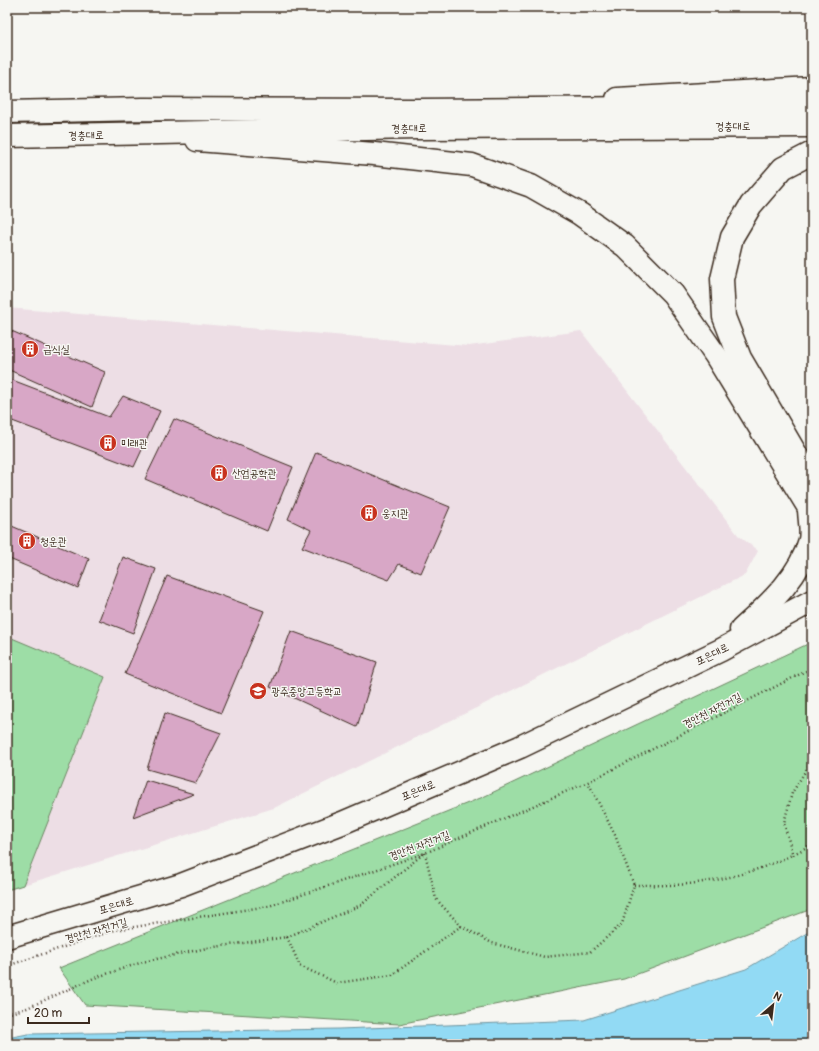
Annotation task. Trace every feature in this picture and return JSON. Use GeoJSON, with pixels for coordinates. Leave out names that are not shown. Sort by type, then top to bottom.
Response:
{"type":"FeatureCollection","features":[{"type":"Feature","properties":{"kind":"street"},"geometry":{"type":"LineString","coordinates":[[418,110],[812,88]]}},
{"type":"Feature","properties":{"kind":"street","name":"경충대로"},"geometry":{"type":"LineString","coordinates":[[7,112],[143,109],[418,110],[760,107],[812,108]]}},
{"type":"Feature","properties":{"kind":"street","name":"경충대로"},"geometry":{"type":"LineString","coordinates":[[7,136],[418,128],[812,126]]}},
{"type":"Feature","properties":{"kind":"street"},"geometry":{"type":"LineString","coordinates":[[116,134],[374,154],[472,165],[531,186],[580,214],[625,246],[673,294],[716,356],[811,510],[810,539],[798,570],[765,607],[721,650]]}},
{"type":"Feature","properties":{"kind":"street"},"geometry":{"type":"LineString","coordinates":[[812,153],[783,168],[751,205],[732,237],[722,279],[724,317],[740,358],[806,471],[812,476]]}},
{"type":"Feature","properties":{"kind":"street","name":"포은대로"},"geometry":{"type":"LineString","coordinates":[[7,937],[181,885],[342,823],[520,747],[721,650],[812,601]]}},
{"type":"Feature","properties":{"kind":"path","name":"경안천 자전거길"},"geometry":{"type":"LineString","coordinates":[[7,966],[115,930],[269,906],[425,852],[588,782],[812,668]]}},
{"type":"Feature","properties":{"kind":"path"},"geometry":{"type":"LineString","coordinates":[[792,856],[784,823],[792,793],[809,765],[812,764]]}},
{"type":"Feature","properties":{"kind":"path"},"geometry":{"type":"LineString","coordinates":[[7,1014],[27,1008],[94,978],[143,962],[207,948],[287,937],[361,905],[425,852],[436,899],[461,926],[492,943],[545,957],[590,952],[622,924],[634,885],[615,835],[588,782]]}},
{"type":"Feature","properties":{"kind":"path"},"geometry":{"type":"LineString","coordinates":[[634,885],[695,883],[746,873],[792,856],[812,844]]}},
{"type":"Feature","properties":{"kind":"path"},"geometry":{"type":"LineString","coordinates":[[287,937],[300,966],[337,983],[392,975],[461,926]]}},
{"type":"Feature","properties":{"kind":"shaded area","name":"광주중앙고등학교"},"geometry":{"type":"Polygon","coordinates":[[[7,308],[469,346],[581,331],[738,535],[758,551],[745,575],[274,808],[7,890],[7,308]]]}},
{"type":"Feature","properties":{"kind":"green space"},"geometry":{"type":"Polygon","coordinates":[[[7,636],[105,677],[23,885],[7,890],[7,636]]]}},
{"type":"Feature","properties":{"kind":"green space"},"geometry":{"type":"Polygon","coordinates":[[[812,642],[812,908],[809,910],[624,979],[399,1024],[85,1005],[59,968],[483,797],[812,642]]]}},
{"type":"Feature","properties":{"kind":"water"},"geometry":{"type":"Polygon","coordinates":[[[812,930],[812,1044],[7,1044],[7,1038],[28,1034],[339,1029],[584,1020],[746,969],[812,930]]]}},
{"type":"Feature","properties":{"kind":"building","name":"급식실"},"geometry":{"type":"Polygon","coordinates":[[[7,329],[105,372],[92,407],[7,369],[7,329]]]}},
{"type":"Feature","properties":{"kind":"building","name":"미래관"},"geometry":{"type":"Polygon","coordinates":[[[7,378],[109,417],[123,396],[160,411],[134,467],[7,419],[7,378]]]}},
{"type":"Feature","properties":{"kind":"building","name":"산업공학관"},"geometry":{"type":"Polygon","coordinates":[[[174,419],[293,467],[267,531],[145,479],[174,419]]]}},
{"type":"Feature","properties":{"kind":"building","name":"웅지관"},"geometry":{"type":"Polygon","coordinates":[[[316,452],[450,507],[421,573],[399,564],[389,580],[302,547],[311,530],[288,519],[316,452]]]}},
{"type":"Feature","properties":{"kind":"building","name":"청운관"},"geometry":{"type":"Polygon","coordinates":[[[7,524],[89,559],[78,588],[7,558],[7,524]]]}},
{"type":"Feature","properties":{"kind":"building"},"geometry":{"type":"Polygon","coordinates":[[[123,557],[156,569],[133,633],[99,620],[123,557]]]}},
{"type":"Feature","properties":{"kind":"building"},"geometry":{"type":"Polygon","coordinates":[[[167,576],[264,611],[221,713],[125,674],[167,576]]]}},
{"type":"Feature","properties":{"kind":"building"},"geometry":{"type":"Polygon","coordinates":[[[291,631],[377,662],[357,727],[270,687],[291,631]]]}},
{"type":"Feature","properties":{"kind":"building"},"geometry":{"type":"Polygon","coordinates":[[[165,713],[221,733],[196,783],[147,769],[165,713]]]}},
{"type":"Feature","properties":{"kind":"building"},"geometry":{"type":"Polygon","coordinates":[[[146,780],[194,794],[133,817],[146,780]]]}},
{"type":"Feature","properties":{"kind":"place","name":"급식실"},"geometry":{"type":"Point","coordinates":[30,349]}},
{"type":"Feature","properties":{"kind":"place","name":"미래관"},"geometry":{"type":"Point","coordinates":[108,443]}},
{"type":"Feature","properties":{"kind":"place","name":"산업공학관"},"geometry":{"type":"Point","coordinates":[219,473]}},
{"type":"Feature","properties":{"kind":"place","name":"웅지관"},"geometry":{"type":"Point","coordinates":[369,513]}},
{"type":"Feature","properties":{"kind":"place","name":"청운관"},"geometry":{"type":"Point","coordinates":[27,541]}},
{"type":"Feature","properties":{"kind":"place","name":"광주중앙고등학교"},"geometry":{"type":"Point","coordinates":[258,691]}}]}
